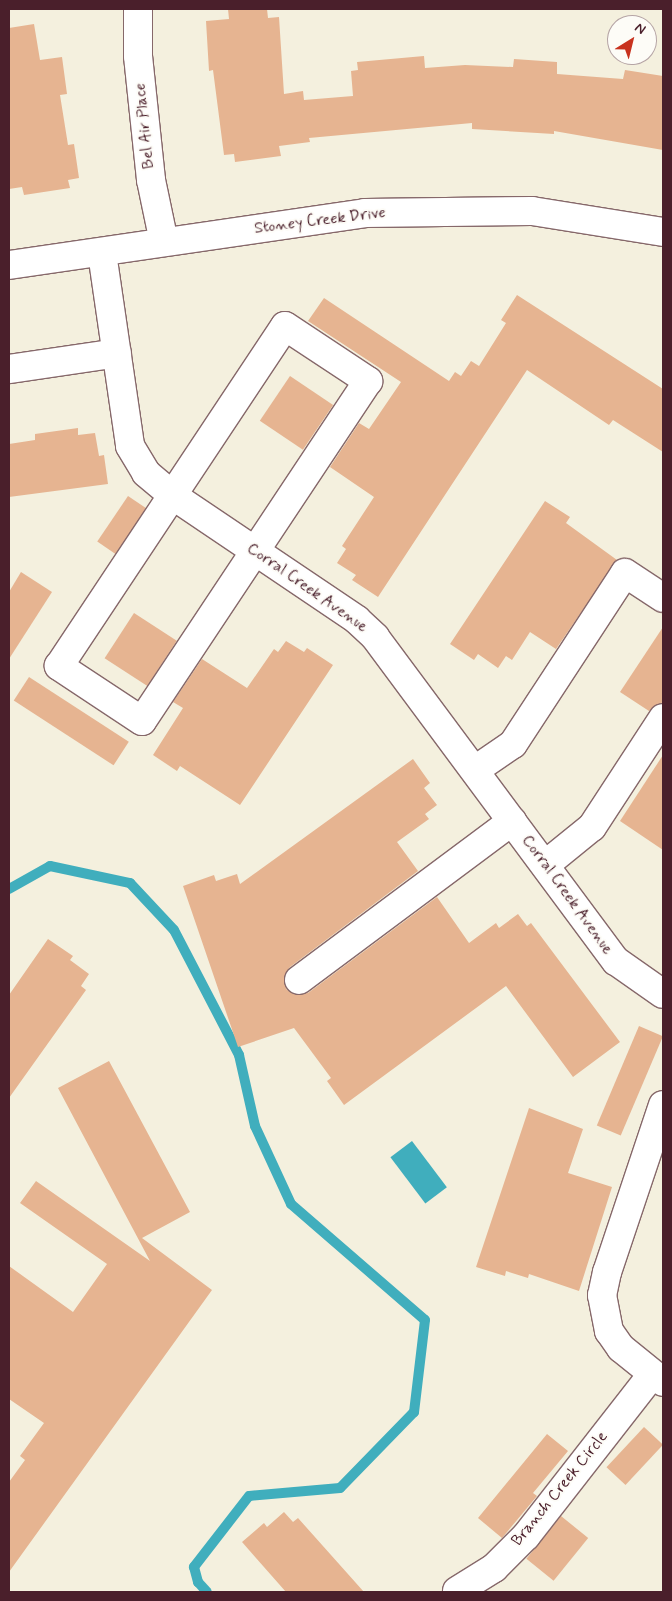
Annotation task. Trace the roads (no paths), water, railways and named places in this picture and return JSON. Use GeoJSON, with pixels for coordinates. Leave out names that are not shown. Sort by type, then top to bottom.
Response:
{"type":"FeatureCollection","features":[{"type":"Feature","properties":{"kind":"street","name":"Bel Air Place"},"geometry":{"type":"LineString","coordinates":[[138,9],[138,56],[151,180],[164,242]]}},
{"type":"Feature","properties":{"kind":"street","name":"Stoney Creek Drive"},"geometry":{"type":"LineString","coordinates":[[9,266],[364,213],[532,211],[663,232]]}},
{"type":"Feature","properties":{"kind":"street","name":"Corral Creek Avenue"},"geometry":{"type":"LineString","coordinates":[[102,252],[130,446],[146,473],[172,495],[357,620],[375,637],[616,961],[663,994]]}},
{"type":"Feature","properties":{"kind":"street"},"geometry":{"type":"LineString","coordinates":[[285,326],[368,381],[255,551],[142,722],[59,666],[285,326]]}},
{"type":"Feature","properties":{"kind":"street"},"geometry":{"type":"LineString","coordinates":[[9,369],[117,353]]}},
{"type":"Feature","properties":{"kind":"street"},"geometry":{"type":"LineString","coordinates":[[475,770],[513,744],[625,573],[663,598]]}},
{"type":"Feature","properties":{"kind":"street"},"geometry":{"type":"LineString","coordinates":[[545,865],[592,827],[663,718]]}},
{"type":"Feature","properties":{"kind":"street"},"geometry":{"type":"LineString","coordinates":[[299,980],[512,821]]}},
{"type":"Feature","properties":{"kind":"street","name":"Branch Creek Circle"},"geometry":{"type":"LineString","coordinates":[[457,1592],[494,1568],[526,1536],[658,1378],[621,1348],[609,1331],[602,1295],[606,1272],[663,1105]]}},
{"type":"Feature","properties":{"kind":"water"},"geometry":{"type":"Polygon","coordinates":[[[412,1141],[447,1187],[425,1204],[390,1157],[412,1141]]]}},
{"type":"Feature","properties":{"kind":"waterway"},"geometry":{"type":"LineString","coordinates":[[9,889],[50,866],[130,883],[174,930],[239,1055],[255,1126],[291,1204],[425,1320],[414,1412],[340,1488],[249,1496],[194,1567],[198,1582],[207,1592]]}}]}
